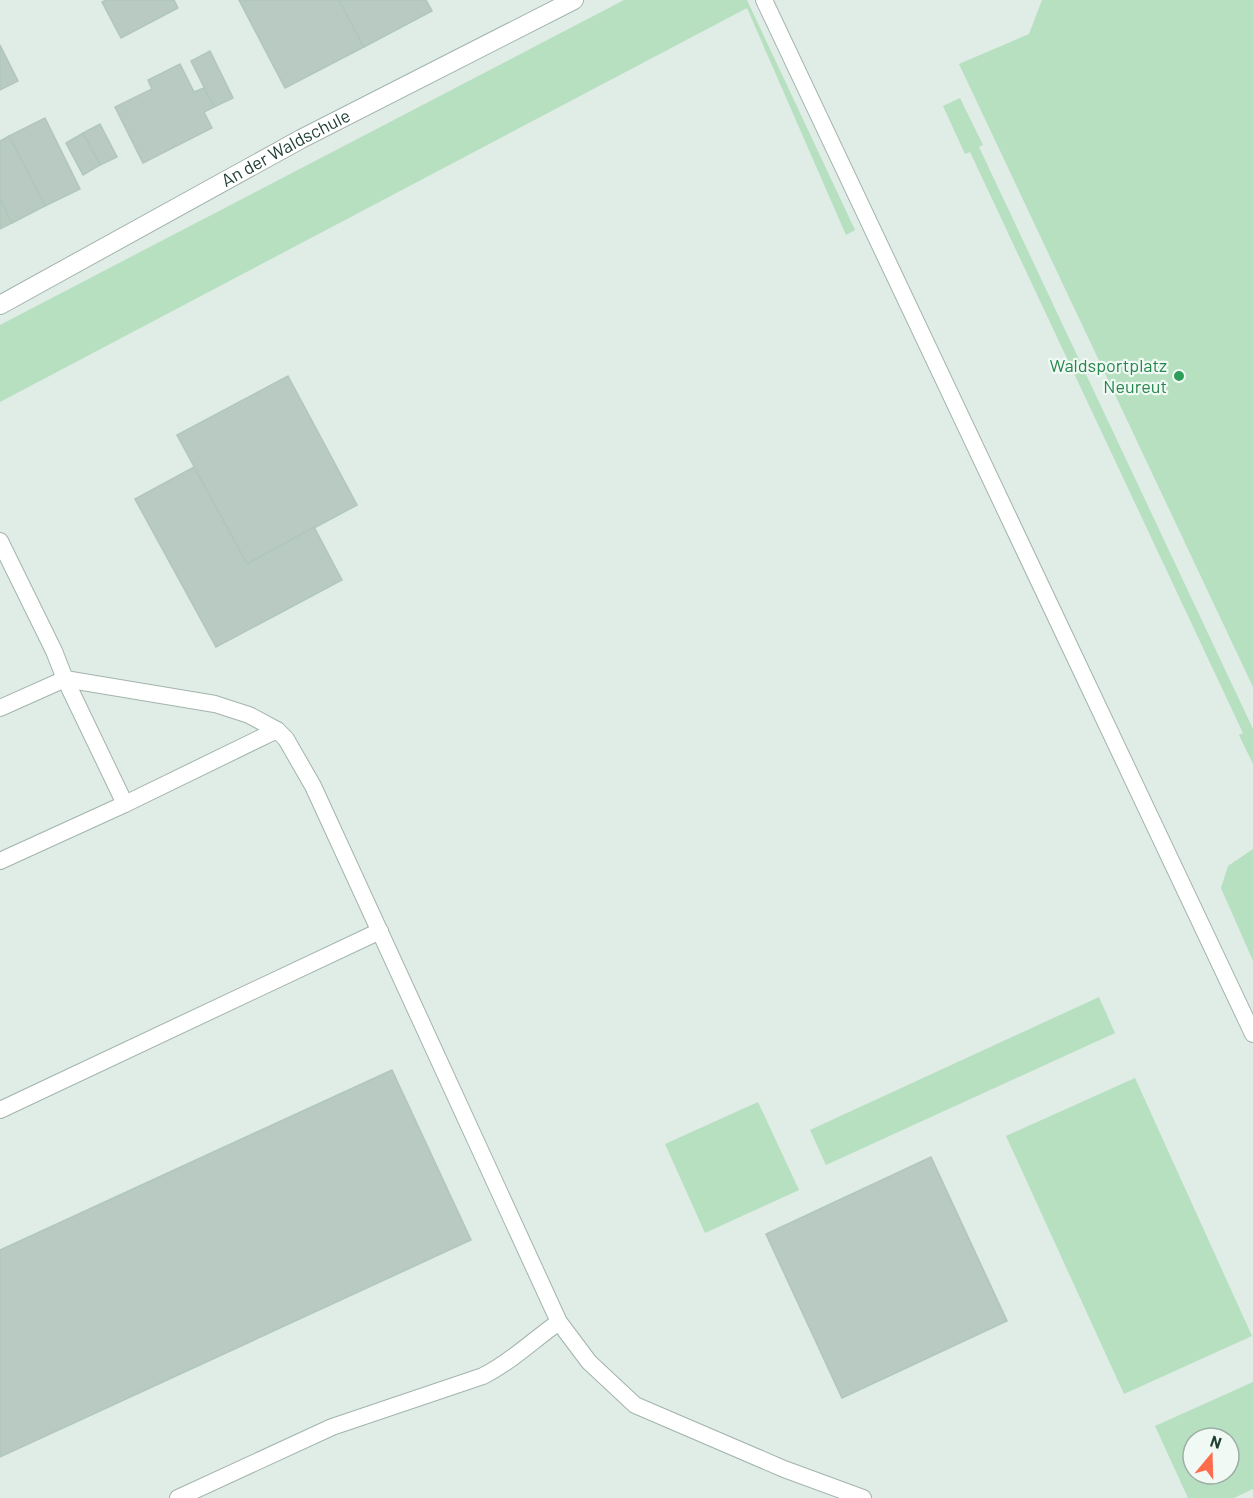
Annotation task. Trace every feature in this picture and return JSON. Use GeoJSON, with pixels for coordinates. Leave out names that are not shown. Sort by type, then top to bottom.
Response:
{"type":"FeatureCollection","features":[{"type":"Feature","properties":{"kind":"street","name":"An der Waldschule"},"geometry":{"type":"LineString","coordinates":[[0,305],[301,139],[574,0]]}},
{"type":"Feature","properties":{"kind":"lane"},"geometry":{"type":"LineString","coordinates":[[764,0],[1253,1034]]}},
{"type":"Feature","properties":{"kind":"lane"},"geometry":{"type":"LineString","coordinates":[[0,541],[125,804]]}},
{"type":"Feature","properties":{"kind":"lane"},"geometry":{"type":"LineString","coordinates":[[0,708],[64,679],[215,704],[249,715],[278,730],[286,739],[313,786],[559,1322],[589,1362],[635,1405],[784,1469],[863,1498]]}},
{"type":"Feature","properties":{"kind":"lane"},"geometry":{"type":"LineString","coordinates":[[0,861],[278,730]]}},
{"type":"Feature","properties":{"kind":"lane"},"geometry":{"type":"LineString","coordinates":[[0,1110],[380,931]]}},
{"type":"Feature","properties":{"kind":"lane"},"geometry":{"type":"LineString","coordinates":[[178,1498],[332,1427],[483,1376],[500,1368],[538,1336],[559,1322]]}},
{"type":"Feature","properties":{"kind":"green space"},"geometry":{"type":"Polygon","coordinates":[[[624,0],[747,0],[855,230],[846,235],[747,8],[0,402],[0,325],[624,0]]]}},
{"type":"Feature","properties":{"kind":"green space","name":"Waldsportplatz Neureut"},"geometry":{"type":"Polygon","coordinates":[[[1042,0],[1253,0],[1253,687],[959,64],[1029,34],[1042,0]]]}},
{"type":"Feature","properties":{"kind":"green space"},"geometry":{"type":"Polygon","coordinates":[[[960,98],[983,145],[979,147],[1253,729],[1253,764],[1239,735],[1243,733],[970,152],[965,154],[943,106],[960,98]]]}},
{"type":"Feature","properties":{"kind":"green space"},"geometry":{"type":"Polygon","coordinates":[[[1253,849],[1253,961],[1221,888],[1228,866],[1253,849]]]}},
{"type":"Feature","properties":{"kind":"green space"},"geometry":{"type":"Polygon","coordinates":[[[1099,997],[1115,1033],[826,1165],[810,1130],[1099,997]]]}},
{"type":"Feature","properties":{"kind":"green space"},"geometry":{"type":"Polygon","coordinates":[[[1135,1078],[1252,1336],[1124,1394],[1006,1136],[1135,1078]]]}},
{"type":"Feature","properties":{"kind":"green space"},"geometry":{"type":"Polygon","coordinates":[[[758,1102],[799,1190],[705,1233],[665,1144],[758,1102]]]}},
{"type":"Feature","properties":{"kind":"green space"},"geometry":{"type":"Polygon","coordinates":[[[1253,1382],[1253,1489],[1234,1498],[1188,1498],[1182,1486],[1241,1486],[1241,1426],[1181,1426],[1181,1483],[1155,1426],[1253,1382]]]}},
{"type":"Feature","properties":{"kind":"building"},"geometry":{"type":"Polygon","coordinates":[[[106,0],[174,0],[178,8],[121,38],[102,2],[106,0]]]}},
{"type":"Feature","properties":{"kind":"building"},"geometry":{"type":"Polygon","coordinates":[[[239,0],[339,0],[364,47],[285,88],[239,0]]]}},
{"type":"Feature","properties":{"kind":"building"},"geometry":{"type":"Polygon","coordinates":[[[339,0],[426,0],[432,11],[364,47],[339,0]]]}},
{"type":"Feature","properties":{"kind":"building"},"geometry":{"type":"Polygon","coordinates":[[[0,45],[18,81],[0,90],[0,45]]]}},
{"type":"Feature","properties":{"kind":"building"},"geometry":{"type":"Polygon","coordinates":[[[210,51],[233,98],[214,107],[191,61],[210,51]]]}},
{"type":"Feature","properties":{"kind":"building"},"geometry":{"type":"Polygon","coordinates":[[[180,64],[194,92],[204,88],[214,107],[204,112],[212,128],[143,163],[115,107],[152,89],[148,80],[180,64]]]}},
{"type":"Feature","properties":{"kind":"building"},"geometry":{"type":"Polygon","coordinates":[[[45,118],[80,189],[45,206],[9,136],[45,118]]]}},
{"type":"Feature","properties":{"kind":"building"},"geometry":{"type":"Polygon","coordinates":[[[100,124],[117,157],[100,165],[83,133],[100,124]]]}},
{"type":"Feature","properties":{"kind":"building"},"geometry":{"type":"Polygon","coordinates":[[[83,133],[100,165],[83,175],[66,143],[83,133]]]}},
{"type":"Feature","properties":{"kind":"building"},"geometry":{"type":"Polygon","coordinates":[[[9,136],[45,206],[12,223],[0,199],[0,141],[9,136]]]}},
{"type":"Feature","properties":{"kind":"building"},"geometry":{"type":"Polygon","coordinates":[[[0,199],[12,223],[0,229],[0,199]]]}},
{"type":"Feature","properties":{"kind":"building"},"geometry":{"type":"Polygon","coordinates":[[[288,376],[357,505],[247,564],[177,435],[288,376]]]}},
{"type":"Feature","properties":{"kind":"building"},"geometry":{"type":"Polygon","coordinates":[[[194,467],[247,564],[314,527],[342,580],[216,647],[135,499],[194,467]]]}},
{"type":"Feature","properties":{"kind":"building"},"geometry":{"type":"Polygon","coordinates":[[[392,1070],[471,1240],[0,1457],[0,1250],[392,1070]]]}},
{"type":"Feature","properties":{"kind":"building"},"geometry":{"type":"Polygon","coordinates":[[[931,1157],[1007,1321],[842,1398],[766,1234],[931,1157]]]}},
{"type":"Feature","properties":{"kind":"place","name":"Waldsportplatz Neureut"},"geometry":{"type":"Point","coordinates":[1179,376]}}]}
